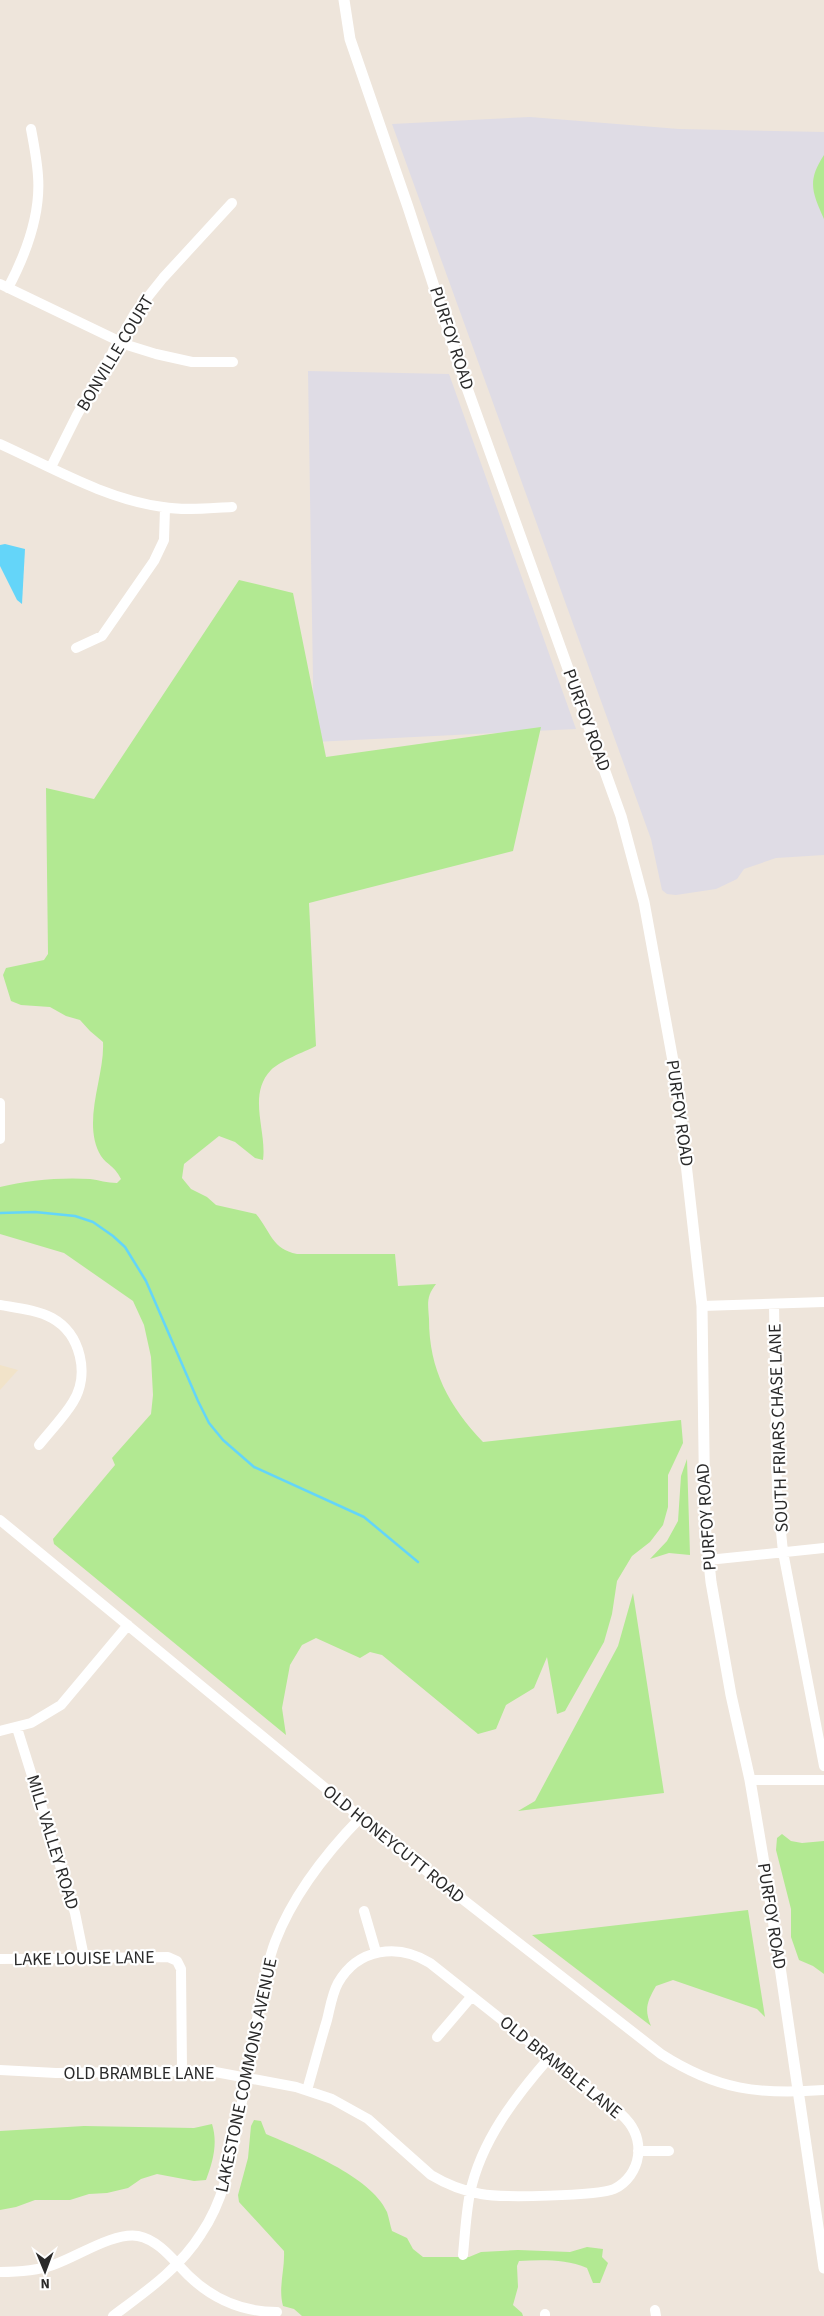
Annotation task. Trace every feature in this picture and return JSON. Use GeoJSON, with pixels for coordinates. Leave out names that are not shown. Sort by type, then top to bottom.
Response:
{"type":"FeatureCollection","features":[{"type":"Feature","properties":{"kind":"street","name":"PURFOY ROAD"},"geometry":{"type":"LineString","coordinates":[[344,0],[350,39],[406,200],[467,388],[630,844],[644,902],[678,1083],[702,1306],[702,1442],[708,1560],[731,1695],[750,1780],[771,1905],[824,2268]]}},
{"type":"Feature","properties":{"kind":"street"},"geometry":{"type":"LineString","coordinates":[[31,129],[39,177],[35,218],[24,258],[4,286],[120,341],[156,354],[192,362],[233,362]]}},
{"type":"Feature","properties":{"kind":"street","name":"BONVILLE COURT"},"geometry":{"type":"LineString","coordinates":[[51,467],[77,415],[135,313],[163,278],[232,203]]}},
{"type":"Feature","properties":{"kind":"street"},"geometry":{"type":"LineString","coordinates":[[0,444],[76,480],[126,500],[165,508],[232,507]]}},
{"type":"Feature","properties":{"kind":"street"},"geometry":{"type":"LineString","coordinates":[[76,648],[102,636],[154,561],[164,540],[165,508]]}},
{"type":"Feature","properties":{"kind":"street"},"geometry":{"type":"LineString","coordinates":[[0,1103],[0,1139]]}},
{"type":"Feature","properties":{"kind":"street"},"geometry":{"type":"LineString","coordinates":[[702,1306],[824,1302]]}},
{"type":"Feature","properties":{"kind":"street","name":"SOUTH FRIARS CHASE LANE"},"geometry":{"type":"LineString","coordinates":[[774,1304],[777,1491],[783,1552],[824,1766]]}},
{"type":"Feature","properties":{"kind":"street"},"geometry":{"type":"LineString","coordinates":[[0,1305],[39,1313],[52,1318],[71,1334],[80,1352],[82,1375],[73,1403],[39,1445]]}},
{"type":"Feature","properties":{"kind":"street","name":"OLD HONEYCUTT ROAD"},"geometry":{"type":"LineString","coordinates":[[0,1520],[361,1817],[636,2036],[678,2065],[717,2082],[762,2092],[824,2090]]}},
{"type":"Feature","properties":{"kind":"street"},"geometry":{"type":"LineString","coordinates":[[708,1560],[824,1548]]}},
{"type":"Feature","properties":{"kind":"street"},"geometry":{"type":"LineString","coordinates":[[0,1731],[17,1728],[42,1717],[61,1705],[128,1625]]}},
{"type":"Feature","properties":{"kind":"street","name":"MILL VALLEY ROAD"},"geometry":{"type":"LineString","coordinates":[[17,1728],[75,1913],[84,1958]]}},
{"type":"Feature","properties":{"kind":"street"},"geometry":{"type":"LineString","coordinates":[[750,1780],[824,1780]]}},
{"type":"Feature","properties":{"kind":"street","name":"LAKESTONE COMMONS AVENUE"},"geometry":{"type":"LineString","coordinates":[[113,2316],[178,2264],[202,2233],[221,2194],[231,2160],[262,1991],[275,1942],[286,1916],[308,1881],[361,1817]]}},
{"type":"Feature","properties":{"kind":"street"},"geometry":{"type":"LineString","coordinates":[[364,1911],[376,1952]]}},
{"type":"Feature","properties":{"kind":"street","name":"OLD BRAMBLE LANE"},"geometry":{"type":"LineString","coordinates":[[0,2070],[56,2073],[210,2071],[307,2090],[332,2099],[368,2120],[431,2175],[470,2192],[493,2196],[605,2192],[620,2186],[630,2176],[637,2162],[636,2134],[628,2121],[423,1958],[403,1951],[376,1952],[358,1961],[338,1985],[307,2090]]}},
{"type":"Feature","properties":{"kind":"street","name":"LAKE LOUISE LANE"},"geometry":{"type":"LineString","coordinates":[[0,1959],[168,1957],[177,1961],[181,1969],[182,2070]]}},
{"type":"Feature","properties":{"kind":"street"},"geometry":{"type":"LineString","coordinates":[[437,2037],[472,1996]]}},
{"type":"Feature","properties":{"kind":"street"},"geometry":{"type":"LineString","coordinates":[[463,2255],[470,2192],[486,2148],[505,2114],[549,2058]]}},
{"type":"Feature","properties":{"kind":"street"},"geometry":{"type":"LineString","coordinates":[[638,2151],[669,2151]]}},
{"type":"Feature","properties":{"kind":"street"},"geometry":{"type":"LineString","coordinates":[[0,2272],[29,2270],[53,2265],[113,2240],[129,2236],[144,2238],[152,2242],[178,2264],[207,2292],[234,2311],[277,2312]]}},
{"type":"Feature","properties":{"kind":"shaded area"},"geometry":{"type":"Polygon","coordinates":[[[530,117],[679,129],[824,132],[824,855],[776,858],[744,869],[737,879],[716,889],[676,895],[667,894],[662,890],[651,839],[392,124],[530,117]]]}},
{"type":"Feature","properties":{"kind":"shaded area"},"geometry":{"type":"Polygon","coordinates":[[[308,371],[449,374],[576,729],[314,742],[308,371]]]}},
{"type":"Feature","properties":{"kind":"shaded area"},"geometry":{"type":"Polygon","coordinates":[[[0,1365],[18,1370],[0,1390],[0,1365]]]}},
{"type":"Feature","properties":{"kind":"green space"},"geometry":{"type":"Polygon","coordinates":[[[824,155],[824,219],[814,194],[813,180],[824,155]]]}},
{"type":"Feature","properties":{"kind":"green space"},"geometry":{"type":"Polygon","coordinates":[[[239,580],[293,593],[326,757],[541,727],[513,851],[309,903],[316,1046],[280,1063],[271,1070],[264,1080],[259,1102],[264,1149],[263,1160],[255,1158],[235,1142],[219,1136],[184,1164],[182,1178],[191,1189],[207,1197],[216,1205],[256,1214],[277,1244],[289,1252],[297,1254],[395,1254],[398,1286],[436,1284],[429,1297],[428,1304],[430,1337],[437,1371],[443,1386],[460,1415],[483,1442],[681,1420],[683,1443],[668,1475],[668,1507],[663,1525],[650,1542],[632,1556],[617,1581],[612,1614],[604,1642],[565,1711],[557,1714],[547,1657],[534,1688],[506,1705],[496,1729],[478,1734],[382,1655],[370,1652],[360,1658],[316,1638],[302,1645],[290,1665],[282,1708],[286,1735],[54,1544],[53,1539],[115,1465],[112,1458],[151,1414],[153,1395],[151,1357],[144,1325],[133,1301],[64,1253],[0,1234],[0,1187],[57,1179],[79,1178],[117,1183],[121,1179],[101,1156],[95,1143],[93,1129],[93,1114],[101,1070],[103,1042],[80,1020],[66,1016],[50,1007],[21,1005],[11,1001],[3,975],[6,968],[44,960],[48,954],[46,788],[94,799],[239,580]]]}},
{"type":"Feature","properties":{"kind":"green space"},"geometry":{"type":"Polygon","coordinates":[[[687,1459],[690,1555],[669,1553],[650,1559],[667,1541],[678,1521],[681,1476],[687,1459]]]}},
{"type":"Feature","properties":{"kind":"green space"},"geometry":{"type":"Polygon","coordinates":[[[633,1593],[664,1793],[518,1811],[535,1801],[618,1646],[633,1593]]]}},
{"type":"Feature","properties":{"kind":"green space"},"geometry":{"type":"Polygon","coordinates":[[[782,1834],[791,1841],[802,1843],[824,1841],[824,1974],[813,1966],[799,1960],[791,1937],[791,1909],[776,1850],[777,1838],[782,1834]]]}},
{"type":"Feature","properties":{"kind":"green space"},"geometry":{"type":"Polygon","coordinates":[[[748,1910],[765,2017],[757,2009],[673,1980],[656,1986],[650,1997],[647,2010],[651,2026],[532,1935],[748,1910]]]}},
{"type":"Feature","properties":{"kind":"green space"},"geometry":{"type":"Polygon","coordinates":[[[254,2120],[261,2121],[266,2134],[334,2165],[366,2187],[379,2199],[387,2212],[392,2231],[407,2238],[413,2249],[423,2257],[469,2257],[481,2252],[518,2250],[570,2252],[587,2247],[603,2249],[602,2257],[608,2263],[600,2283],[593,2283],[587,2268],[579,2265],[553,2261],[519,2261],[517,2266],[518,2287],[513,2305],[523,2316],[302,2316],[294,2309],[283,2306],[281,2292],[284,2251],[239,2202],[238,2195],[248,2158],[251,2126],[254,2120]]]}},
{"type":"Feature","properties":{"kind":"green space"},"geometry":{"type":"Polygon","coordinates":[[[212,2124],[215,2138],[214,2152],[206,2180],[194,2181],[157,2174],[141,2179],[128,2188],[107,2193],[89,2194],[70,2200],[35,2200],[16,2207],[0,2210],[0,2131],[84,2126],[194,2128],[212,2124]]]}},
{"type":"Feature","properties":{"kind":"water"},"geometry":{"type":"Polygon","coordinates":[[[5,544],[25,549],[22,604],[17,600],[0,566],[0,545],[5,544]]]}},
{"type":"Feature","properties":{"kind":"waterway"},"geometry":{"type":"LineString","coordinates":[[0,1213],[35,1212],[75,1216],[93,1222],[113,1236],[125,1247],[146,1281],[198,1401],[209,1423],[223,1440],[254,1467],[364,1517],[418,1562]]}}]}
